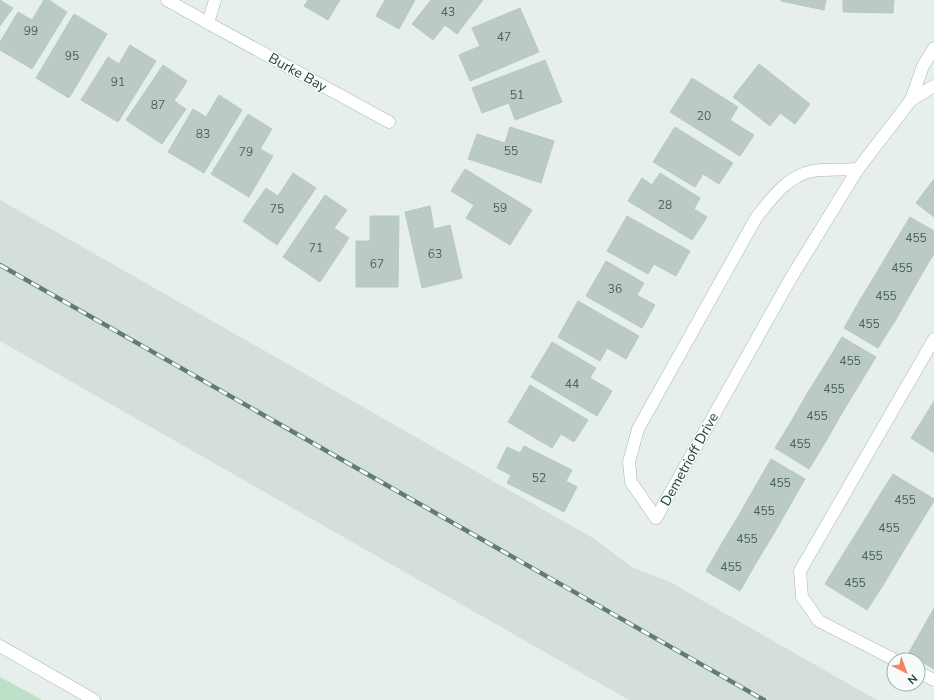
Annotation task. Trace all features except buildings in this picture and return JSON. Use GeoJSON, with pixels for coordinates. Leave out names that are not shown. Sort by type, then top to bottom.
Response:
{"type":"FeatureCollection","features":[{"type":"Feature","properties":{"kind":"street","name":"Burke Bay"},"geometry":{"type":"LineString","coordinates":[[167,0],[389,122]]}},
{"type":"Feature","properties":{"kind":"street"},"geometry":{"type":"LineString","coordinates":[[208,23],[215,0]]}},
{"type":"Feature","properties":{"kind":"street","name":"Demetrioff Drive"},"geometry":{"type":"LineString","coordinates":[[858,169],[812,171],[797,177],[779,190],[756,218],[638,429],[629,462],[631,482],[656,518],[791,278],[858,169],[911,100],[923,66],[934,48]]}},
{"type":"Feature","properties":{"kind":"street","name":"Demetrioff Drive"},"geometry":{"type":"LineString","coordinates":[[911,100],[934,86]]}},
{"type":"Feature","properties":{"kind":"street"},"geometry":{"type":"LineString","coordinates":[[886,655],[819,621],[802,598],[800,571],[934,339]]}},
{"type":"Feature","properties":{"kind":"street"},"geometry":{"type":"LineString","coordinates":[[0,646],[94,700]]}},
{"type":"Feature","properties":{"kind":"shaded area"},"geometry":{"type":"Polygon","coordinates":[[[0,200],[593,538],[632,567],[670,582],[877,700],[629,700],[0,341],[0,200]]]}},
{"type":"Feature","properties":{"kind":"green space"},"geometry":{"type":"Polygon","coordinates":[[[0,677],[42,700],[0,700],[0,677]]]}},
{"type":"Feature","properties":{"kind":"railway"},"geometry":{"type":"LineString","coordinates":[[0,265],[764,700]]}}]}
